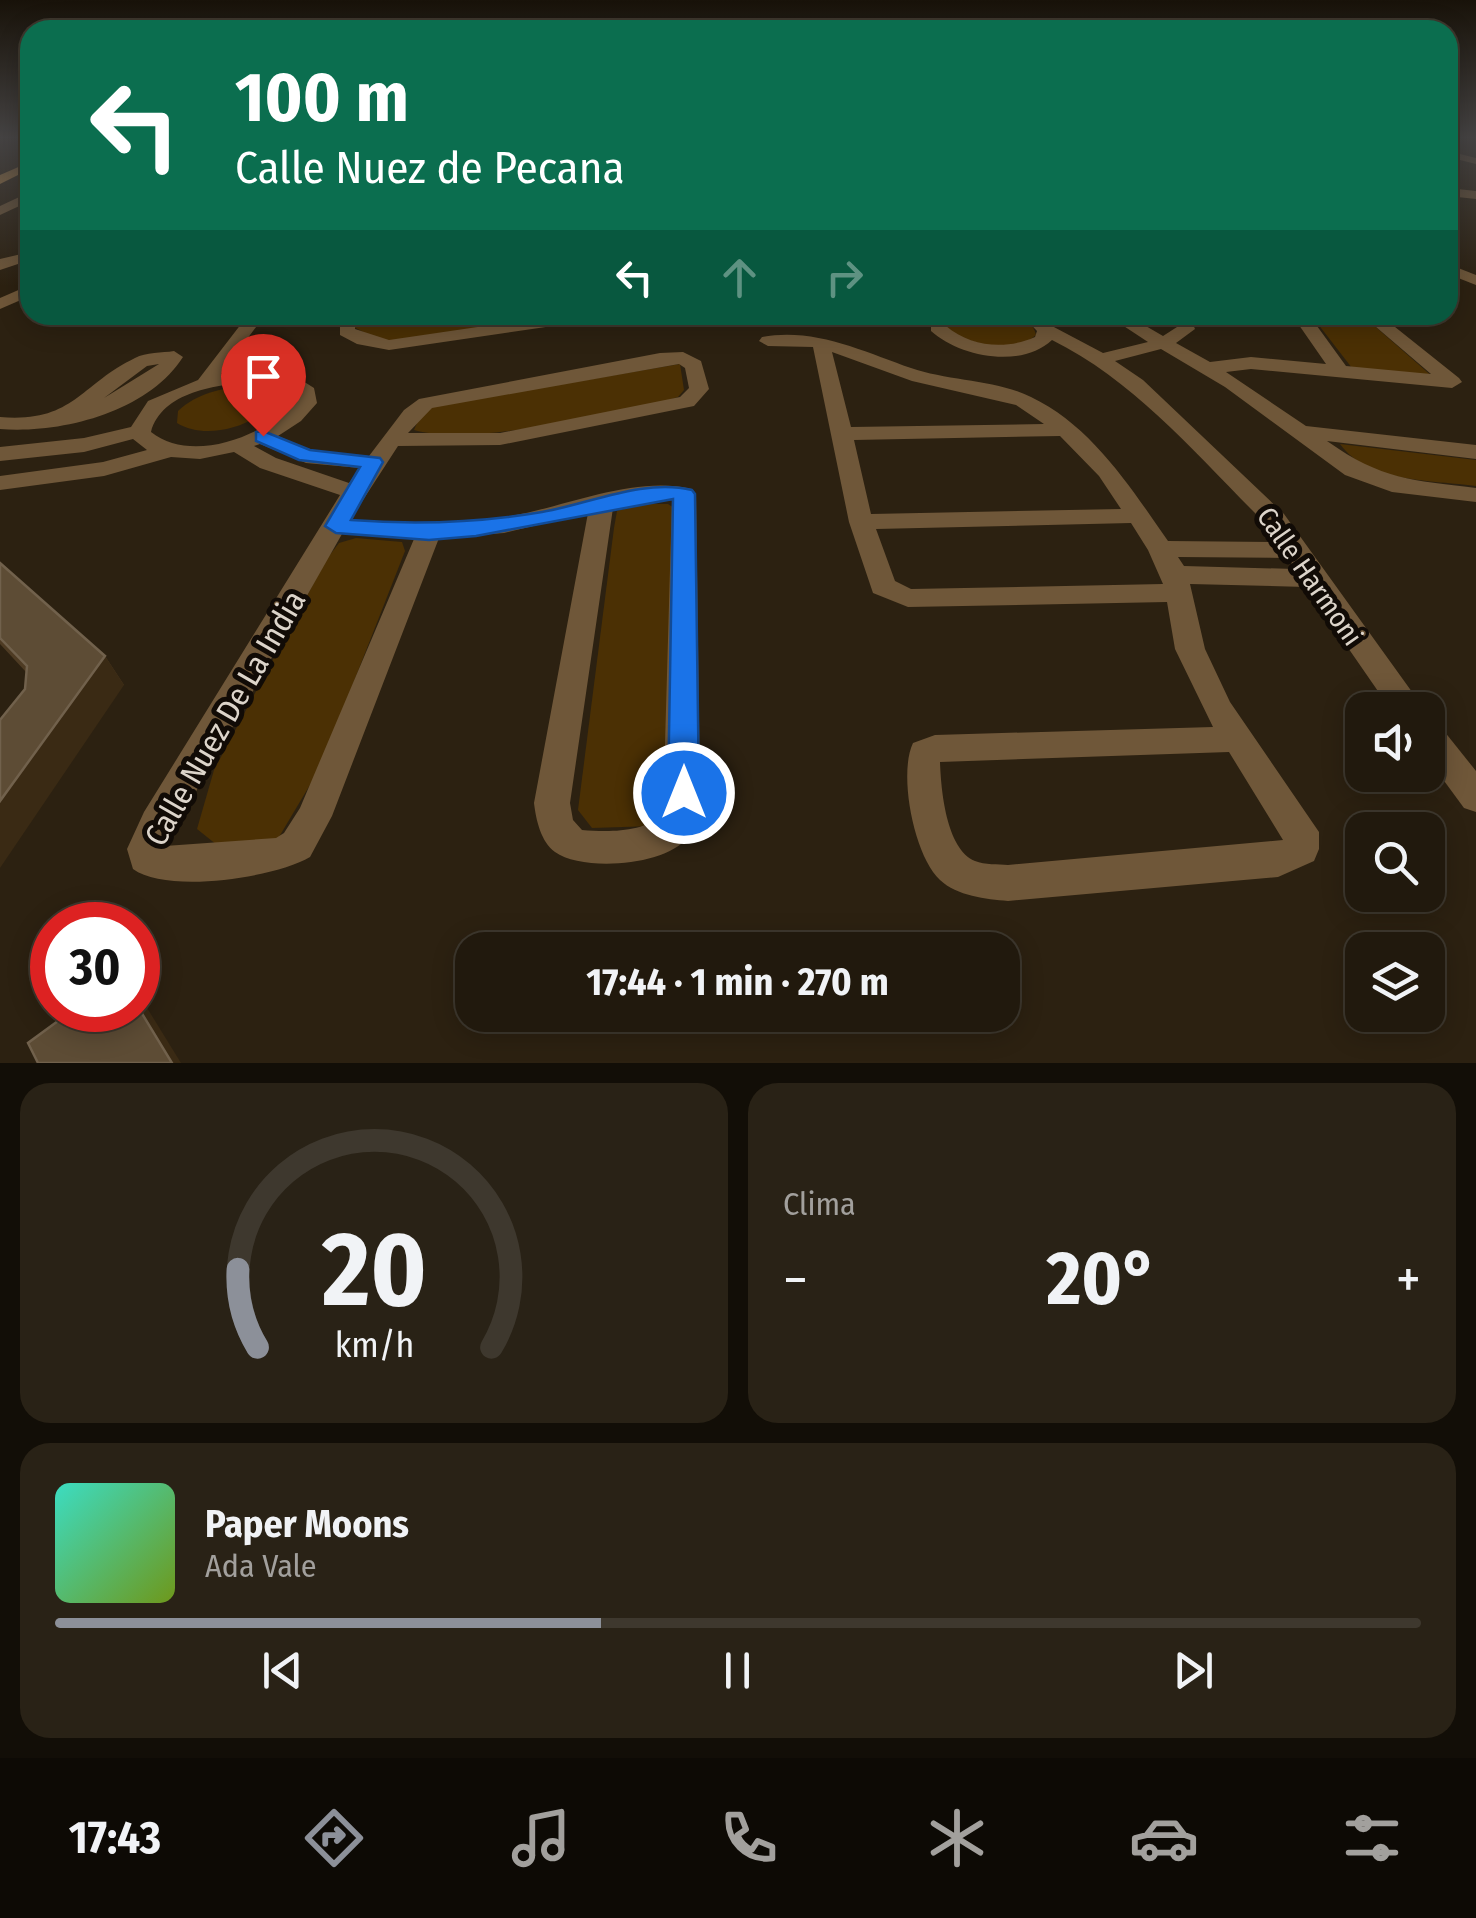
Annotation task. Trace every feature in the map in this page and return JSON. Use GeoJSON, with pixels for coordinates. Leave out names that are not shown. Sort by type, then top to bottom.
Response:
{"type":"FeatureCollection","features":[{"type":"Feature","properties":{"kind":"street"},"geometry":{"type":"LineString","coordinates":[[205,383],[248,325]]}},
{"type":"Feature","properties":{"kind":"street"},"geometry":{"type":"LineString","coordinates":[[247,376],[245,357],[270,325]]}},
{"type":"Feature","properties":{"kind":"street"},"geometry":{"type":"LineString","coordinates":[[346,325],[346,331],[363,340],[389,345],[526,325]]}},
{"type":"Feature","properties":{"kind":"street","name":"Calle Harmoni"},"geometry":{"type":"LineString","coordinates":[[936,325],[957,342],[993,350],[1028,347],[1068,359],[1158,408]]}},
{"type":"Feature","properties":{"kind":"street","name":"Calle Harmoni"},"geometry":{"type":"LineString","coordinates":[[1041,325],[1102,359],[1148,394],[1158,408],[1228,471],[1298,550],[1394,692]]}},
{"type":"Feature","properties":{"kind":"street"},"geometry":{"type":"LineString","coordinates":[[1135,325],[1208,368],[1368,477],[1392,485],[1476,496]]}},
{"type":"Feature","properties":{"kind":"street"},"geometry":{"type":"LineString","coordinates":[[1102,359],[1186,329],[1185,325]]}},
{"type":"Feature","properties":{"kind":"street"},"geometry":{"type":"LineString","coordinates":[[1307,325],[1341,372]]}},
{"type":"Feature","properties":{"kind":"street"},"geometry":{"type":"LineString","coordinates":[[1208,368],[1251,364],[1452,382],[1382,325]]}},
{"type":"Feature","properties":{"kind":"street"},"geometry":{"type":"LineString","coordinates":[[1028,347],[1043,340],[1046,330]]}},
{"type":"Feature","properties":{"kind":"street"},"geometry":{"type":"LineString","coordinates":[[1081,346],[1162,338]]}},
{"type":"Feature","properties":{"kind":"street"},"geometry":{"type":"LineString","coordinates":[[768,341],[821,342],[919,376],[1030,402],[1066,430],[1107,471],[1161,549],[1176,584],[1190,648],[1218,709],[1301,832],[1302,849],[1294,856],[1008,883],[964,875],[948,862],[938,844],[921,760],[935,749],[1237,738]]}},
{"type":"Feature","properties":{"kind":"street"},"geometry":{"type":"LineString","coordinates":[[821,342],[861,522],[884,587],[908,598],[1317,578]]}},
{"type":"Feature","properties":{"kind":"street"},"geometry":{"type":"LineString","coordinates":[[0,423],[46,423],[74,417],[160,374],[174,357],[142,362],[84,403],[46,423]]}},
{"type":"Feature","properties":{"kind":"street","name":"Calle Nuez De La India"},"geometry":{"type":"LineString","coordinates":[[382,452],[500,440],[687,402],[699,388],[694,364],[683,358],[660,358],[439,398],[417,408],[382,452],[354,492],[157,823],[146,857],[156,864],[262,858],[297,845],[314,816],[429,533]]}},
{"type":"Feature","properties":{"kind":"street"},"geometry":{"type":"LineString","coordinates":[[0,483],[104,469],[170,450],[237,445],[263,436],[299,414],[307,403],[307,392],[287,378],[247,376],[205,383],[155,407],[142,422],[140,431]]}},
{"type":"Feature","properties":{"kind":"street"},"geometry":{"type":"LineString","coordinates":[[841,434],[1066,430]]}},
{"type":"Feature","properties":{"kind":"street"},"geometry":{"type":"LineString","coordinates":[[140,431],[150,444],[170,450]]}},
{"type":"Feature","properties":{"kind":"street"},"geometry":{"type":"LineString","coordinates":[[0,454],[84,444],[140,431]]}},
{"type":"Feature","properties":{"kind":"street"},"geometry":{"type":"LineString","coordinates":[[1300,432],[1476,452]]}},
{"type":"Feature","properties":{"kind":"street"},"geometry":{"type":"LineString","coordinates":[[263,436],[306,456],[382,452]]}},
{"type":"Feature","properties":{"kind":"street"},"geometry":{"type":"LineString","coordinates":[[237,445],[268,463],[354,492]]}},
{"type":"Feature","properties":{"kind":"street"},"geometry":{"type":"LineString","coordinates":[[336,526],[429,533],[530,521],[600,506],[680,492],[686,502],[684,774],[677,826],[664,837],[624,846],[586,848],[570,842],[560,833],[552,803],[600,506]]}},
{"type":"Feature","properties":{"kind":"street"},"geometry":{"type":"LineString","coordinates":[[861,522],[1138,516]]}},
{"type":"Feature","properties":{"kind":"street"},"geometry":{"type":"LineString","coordinates":[[1161,549],[1298,550]]}},
{"type":"Feature","properties":{"kind":"street"},"geometry":{"type":"LineString","coordinates":[[1445,757],[1476,798]]}},
{"type":"Feature","properties":{"kind":"shaded area"},"geometry":{"type":"Polygon","coordinates":[[[357,325],[508,325],[395,342],[352,326],[357,325]]]}},
{"type":"Feature","properties":{"kind":"shaded area"},"geometry":{"type":"Polygon","coordinates":[[[946,325],[1031,325],[1036,335],[1015,346],[1003,347],[945,331],[946,325]]]}},
{"type":"Feature","properties":{"kind":"shaded area"},"geometry":{"type":"Polygon","coordinates":[[[1319,325],[1373,325],[1434,378],[1352,368],[1319,325]]]}},
{"type":"Feature","properties":{"kind":"shaded area"},"geometry":{"type":"Polygon","coordinates":[[[680,364],[684,390],[678,397],[662,402],[502,432],[440,434],[414,430],[420,416],[432,406],[680,364]]]}},
{"type":"Feature","properties":{"kind":"shaded area"},"geometry":{"type":"Polygon","coordinates":[[[247,386],[272,394],[271,405],[251,420],[213,431],[177,423],[178,411],[193,400],[219,390],[247,386]]]}},
{"type":"Feature","properties":{"kind":"shaded area"},"geometry":{"type":"Polygon","coordinates":[[[1340,444],[1476,460],[1476,486],[1384,473],[1352,457],[1340,444]]]}},
{"type":"Feature","properties":{"kind":"shaded area"},"geometry":{"type":"Polygon","coordinates":[[[641,504],[668,504],[677,510],[664,811],[654,826],[592,828],[578,810],[614,528],[617,511],[641,504]]]}},
{"type":"Feature","properties":{"kind":"shaded area"},"geometry":{"type":"Polygon","coordinates":[[[356,538],[402,542],[405,551],[320,768],[276,842],[217,845],[197,829],[214,770],[326,560],[339,543],[356,538]]]}},
{"type":"Feature","properties":{"kind":"building"},"geometry":{"type":"Polygon","coordinates":[[[0,563],[105,656],[0,801],[0,720],[25,689],[27,666],[0,638],[0,563]]]}},
{"type":"Feature","properties":{"kind":"building"},"geometry":{"type":"Polygon","coordinates":[[[43,1032],[153,1032],[172,1063],[38,1063],[28,1043],[43,1032]]]}},
{"type":"Feature","properties":{"kind":"route"},"geometry":{"type":"LineString","coordinates":[[263,436],[306,456],[373,462],[336,526],[429,533],[476,529],[544,519],[666,492],[684,494],[684,793]]}}]}
